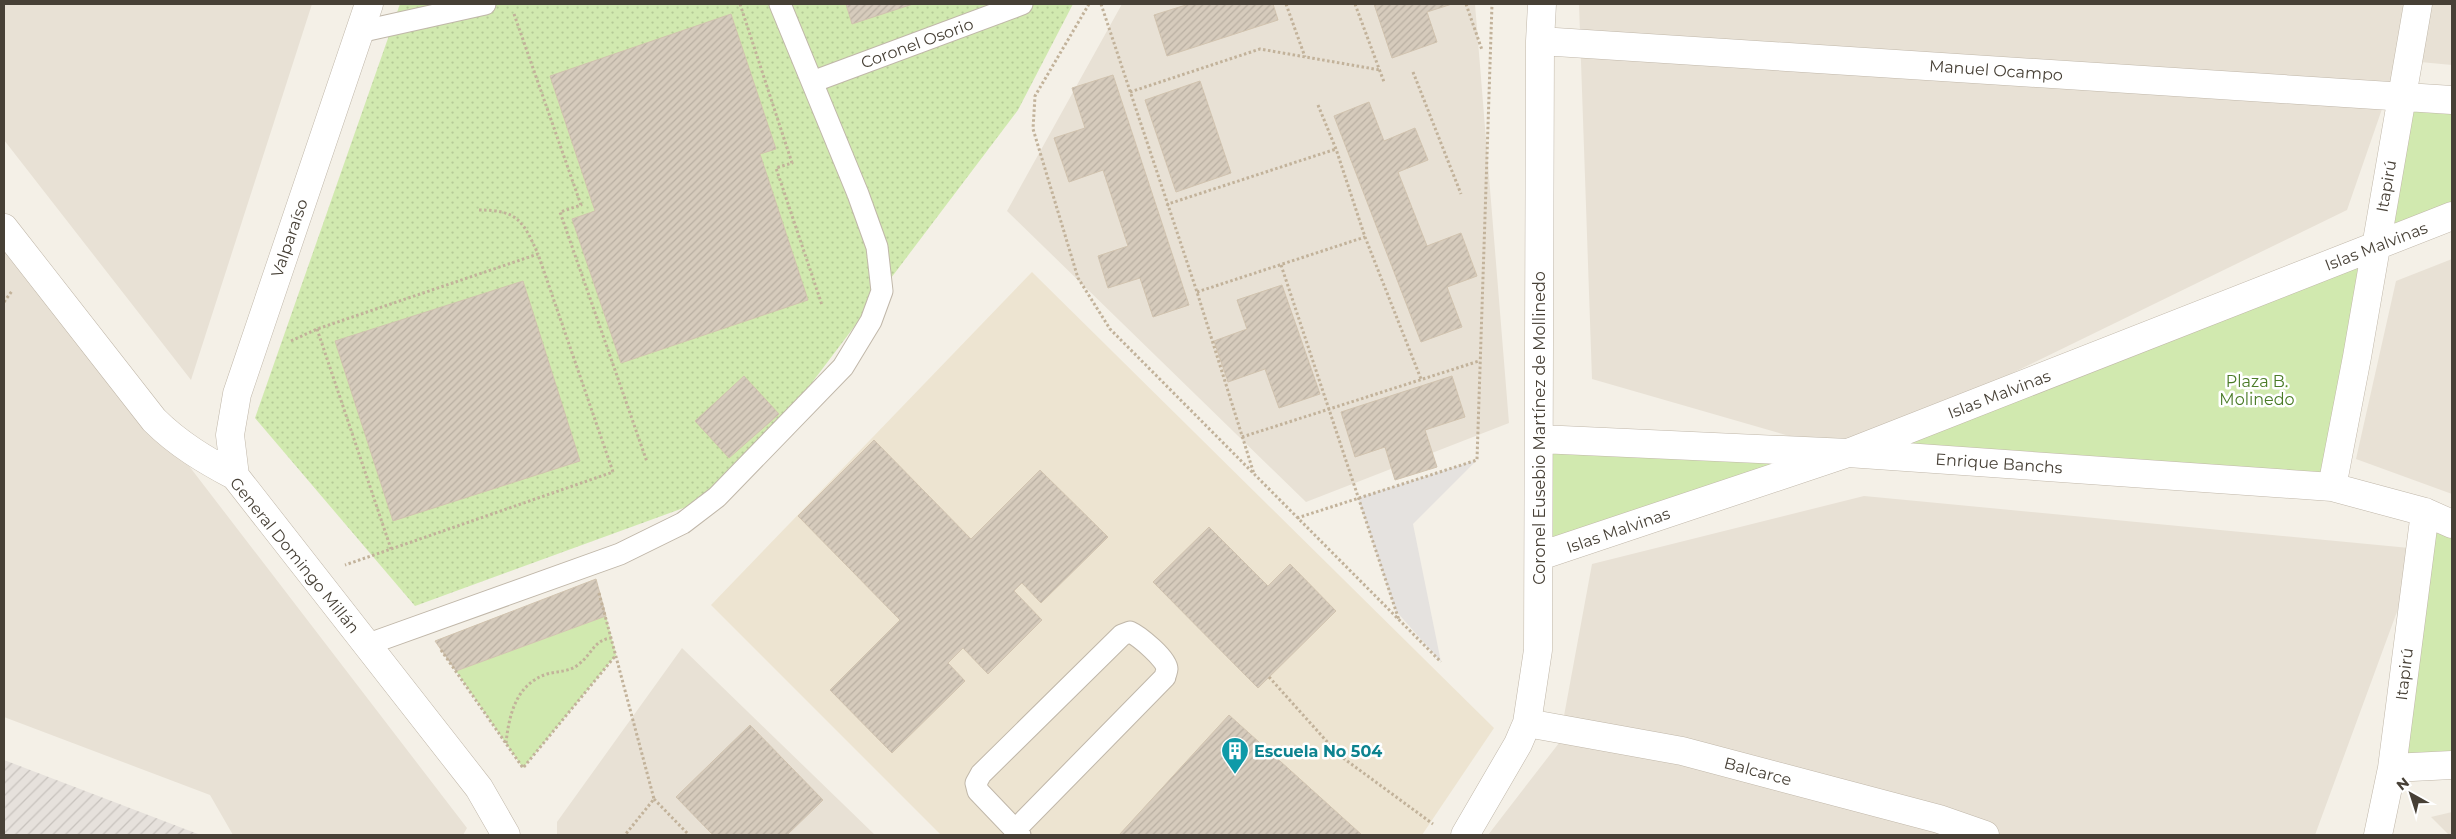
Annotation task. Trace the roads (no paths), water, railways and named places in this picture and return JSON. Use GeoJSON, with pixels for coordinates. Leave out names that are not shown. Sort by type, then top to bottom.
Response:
{"type":"FeatureCollection","features":[{"type":"Feature","properties":{"kind":"street","name":"Valparaíso"},"geometry":{"type":"LineString","coordinates":[[235,476],[230,435],[237,394],[368,4]]}},
{"type":"Feature","properties":{"kind":"street","name":"Coronel Eusebio Martínez de Mollinedo"},"geometry":{"type":"LineString","coordinates":[[1453,832],[1518,744],[1527,724],[1538,650],[1540,556],[1540,41],[1542,4]]}},
{"type":"Feature","properties":{"kind":"street","name":"Itapirú"},"geometry":{"type":"LineString","coordinates":[[2332,487],[2357,357],[2418,4]]}},
{"type":"Feature","properties":{"kind":"street","name":"Manuel Ocampo"},"geometry":{"type":"LineString","coordinates":[[1540,41],[2452,100]]}},
{"type":"Feature","properties":{"kind":"street","name":"Islas Malvinas"},"geometry":{"type":"LineString","coordinates":[[1540,556],[1848,453],[2452,216]]}},
{"type":"Feature","properties":{"kind":"street","name":"General Domingo Millán"},"geometry":{"type":"LineString","coordinates":[[4,228],[154,420],[171,438],[235,476],[479,788],[506,835]]}},
{"type":"Feature","properties":{"kind":"street","name":"Enrique Banchs"},"geometry":{"type":"LineString","coordinates":[[1540,439],[1848,453],[2332,487],[2425,512],[2452,524]]}},
{"type":"Feature","properties":{"kind":"street","name":"Itapirú"},"geometry":{"type":"LineString","coordinates":[[2378,835],[2392,768],[2425,512]]}},
{"type":"Feature","properties":{"kind":"street","name":"Balcarce"},"geometry":{"type":"LineString","coordinates":[[1527,724],[1682,751],[1939,819],[1985,835]]}},
{"type":"Feature","properties":{"kind":"street"},"geometry":{"type":"LineString","coordinates":[[2392,768],[2452,765]]}},
{"type":"Feature","properties":{"kind":"lane"},"geometry":{"type":"LineString","coordinates":[[359,32],[485,4]]}},
{"type":"Feature","properties":{"kind":"lane"},"geometry":{"type":"LineString","coordinates":[[366,645],[592,565],[620,554],[683,523],[717,497],[842,367],[871,322],[882,291],[877,247],[858,194],[780,4]]}},
{"type":"Feature","properties":{"kind":"lane","name":"Coronel Osorio"},"geometry":{"type":"LineString","coordinates":[[812,82],[1022,4]]}},
{"type":"Feature","properties":{"kind":"lane"},"geometry":{"type":"LineString","coordinates":[[1130,632],[1138,636],[1165,662],[1168,670],[1165,677],[1017,832],[978,791],[976,782],[981,774],[1122,635],[1130,632]]}},
{"type":"Feature","properties":{"kind":"place","name":"Escuela No 504"},"geometry":{"type":"Point","coordinates":[1235,775]}},
{"type":"Feature","properties":{"kind":"park label","name":"Plaza B. Molinedo"},"geometry":{"type":"Point","coordinates":[2257,390]}}]}
